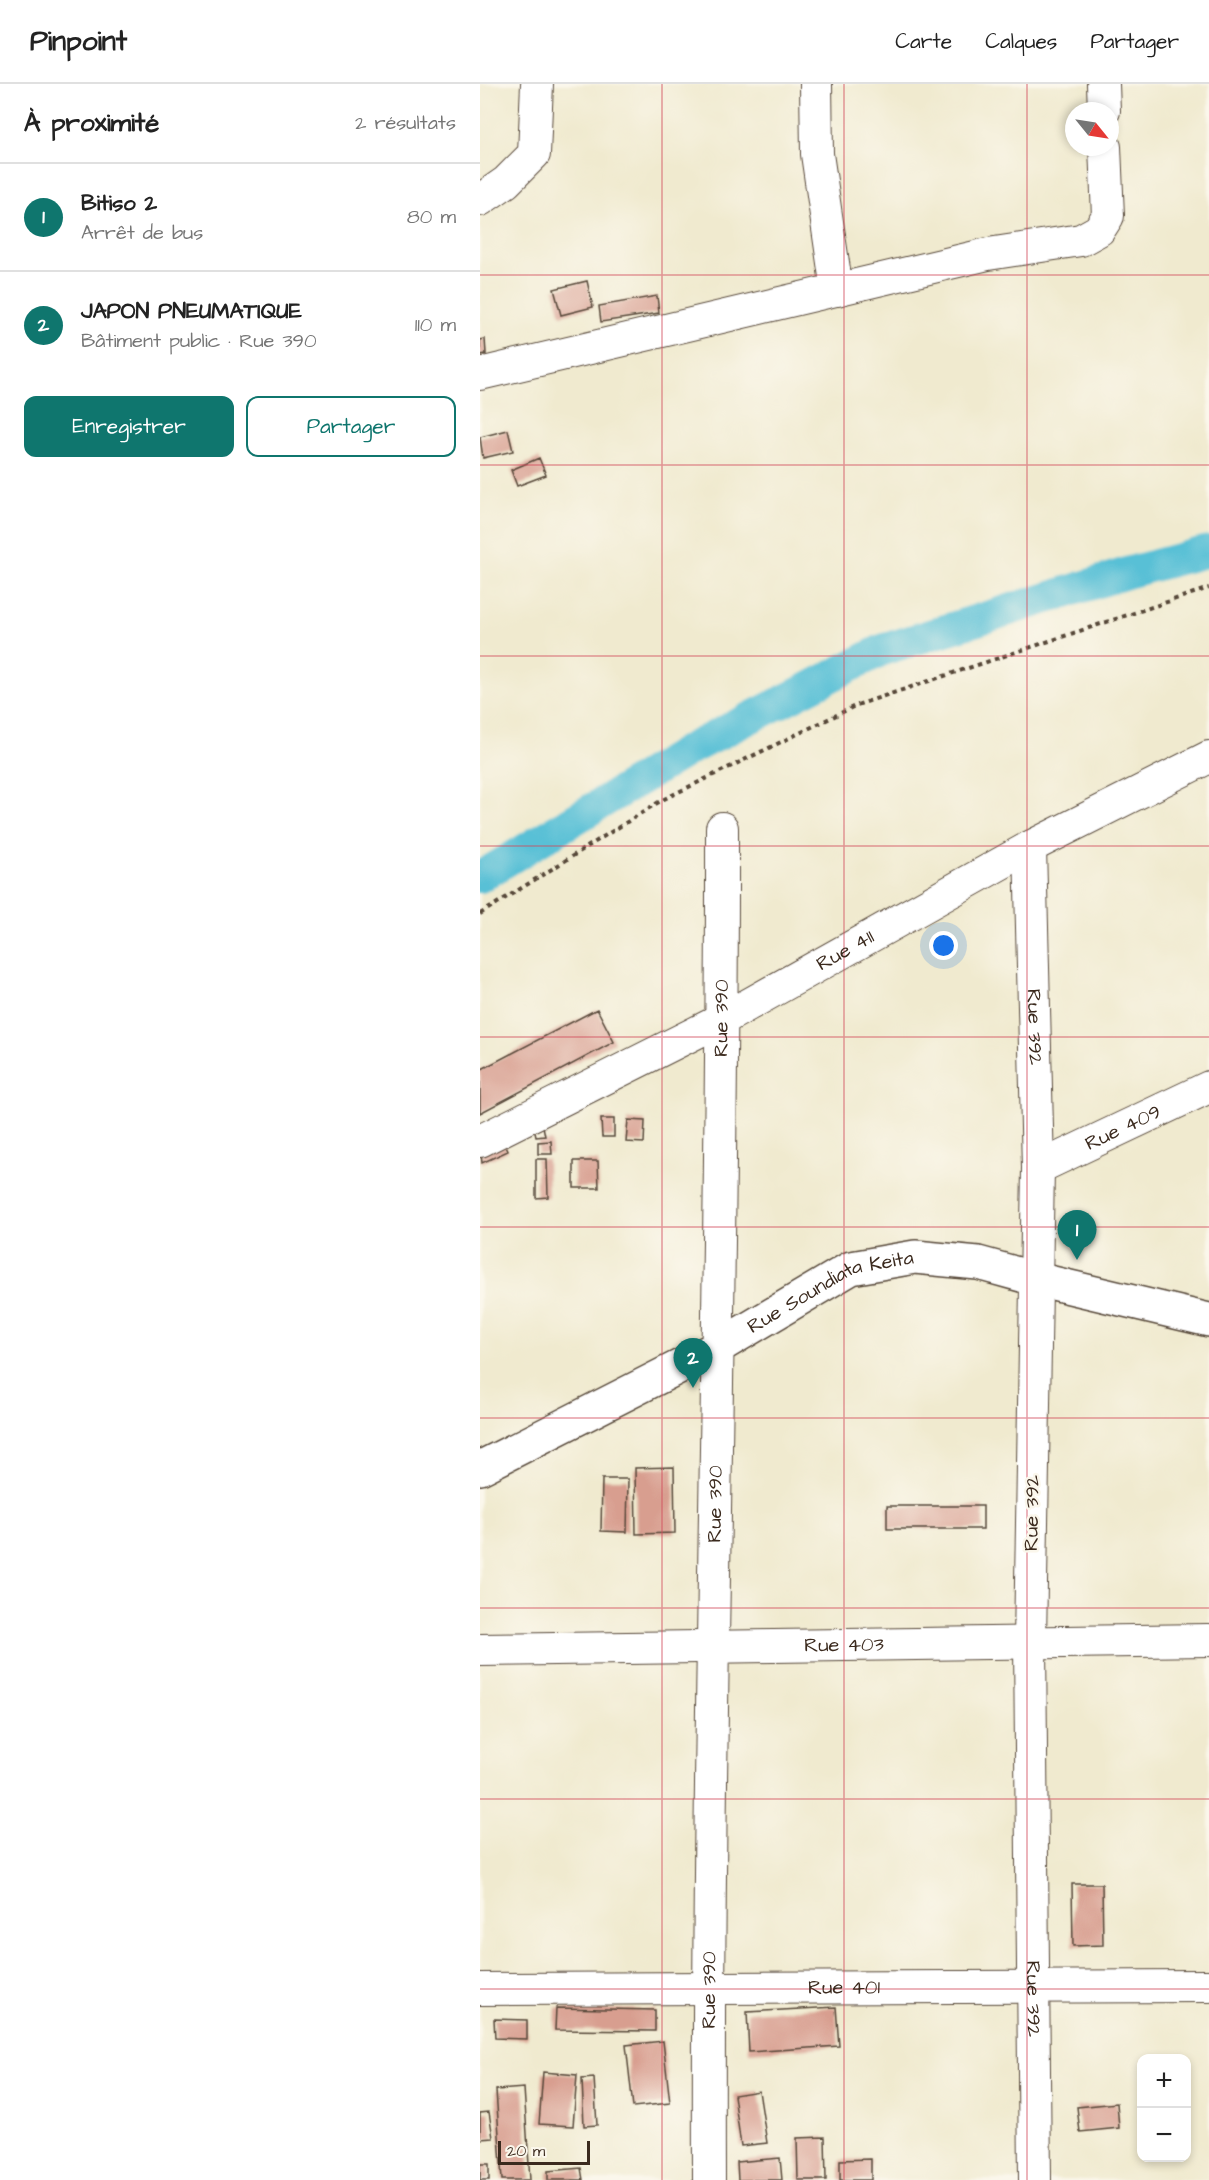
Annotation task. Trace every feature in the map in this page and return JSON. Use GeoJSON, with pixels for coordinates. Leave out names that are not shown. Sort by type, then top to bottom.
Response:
{"type":"FeatureCollection","features":[{"type":"Feature","properties":{"kind":"main road","name":"Rue Soundiata Keita"},"geometry":{"type":"LineString","coordinates":[[480,1468],[718,1347],[851,1268],[915,1257],[978,1263],[1209,1320]]}},
{"type":"Feature","properties":{"kind":"street"},"geometry":{"type":"LineString","coordinates":[[480,200],[506,182],[534,154],[537,84]]}},
{"type":"Feature","properties":{"kind":"street"},"geometry":{"type":"LineString","coordinates":[[816,84],[817,154],[837,290]]}},
{"type":"Feature","properties":{"kind":"street"},"geometry":{"type":"LineString","coordinates":[[1103,84],[1104,102]]}},
{"type":"Feature","properties":{"kind":"street"},"geometry":{"type":"LineString","coordinates":[[480,374],[988,254],[1081,240],[1099,230],[1108,216],[1105,156]]}},
{"type":"Feature","properties":{"kind":"street","name":"Rue 411"},"geometry":{"type":"LineString","coordinates":[[480,1141],[723,1019],[1030,847],[1209,757]]}},
{"type":"Feature","properties":{"kind":"street","name":"Rue 390"},"geometry":{"type":"LineString","coordinates":[[709,2180],[711,1647],[723,1019],[722,828]]}},
{"type":"Feature","properties":{"kind":"street","name":"Rue 392"},"geometry":{"type":"LineString","coordinates":[[1030,847],[1038,1168],[1030,1642],[1035,2180]]}},
{"type":"Feature","properties":{"kind":"street","name":"Rue 409"},"geometry":{"type":"LineString","coordinates":[[1038,1168],[1209,1087]]}},
{"type":"Feature","properties":{"kind":"street","name":"Rue 403"},"geometry":{"type":"LineString","coordinates":[[480,1650],[1209,1640]]}},
{"type":"Feature","properties":{"kind":"street","name":"Rue 401"},"geometry":{"type":"LineString","coordinates":[[480,1989],[1209,1986]]}},
{"type":"Feature","properties":{"kind":"path"},"geometry":{"type":"LineString","coordinates":[[480,915],[662,800],[857,705],[1209,588]]}},
{"type":"Feature","properties":{"kind":"building"},"geometry":{"type":"Polygon","coordinates":[[[587,281],[593,307],[561,315],[554,289],[587,281]]]}},
{"type":"Feature","properties":{"kind":"building"},"geometry":{"type":"Polygon","coordinates":[[[657,296],[659,313],[601,322],[599,306],[657,296]]]}},
{"type":"Feature","properties":{"kind":"building"},"geometry":{"type":"Polygon","coordinates":[[[485,339],[486,354],[480,355],[480,340],[485,339]]]}},
{"type":"Feature","properties":{"kind":"building"},"geometry":{"type":"Polygon","coordinates":[[[508,430],[513,451],[483,458],[480,437],[508,430]]]}},
{"type":"Feature","properties":{"kind":"building"},"geometry":{"type":"Polygon","coordinates":[[[539,458],[546,475],[517,486],[511,470],[539,458]]]}},
{"type":"Feature","properties":{"kind":"building"},"geometry":{"type":"Polygon","coordinates":[[[597,1009],[614,1042],[480,1113],[480,1070],[597,1009]]]}},
{"type":"Feature","properties":{"kind":"building"},"geometry":{"type":"Polygon","coordinates":[[[601,1119],[614,1119],[614,1137],[602,1137],[601,1119]]]}},
{"type":"Feature","properties":{"kind":"building"},"geometry":{"type":"Polygon","coordinates":[[[628,1120],[645,1121],[644,1143],[626,1142],[628,1120]]]}},
{"type":"Feature","properties":{"kind":"building"},"geometry":{"type":"Polygon","coordinates":[[[542,1121],[545,1136],[536,1137],[533,1123],[542,1121]]]}},
{"type":"Feature","properties":{"kind":"building"},"geometry":{"type":"Polygon","coordinates":[[[501,1135],[508,1151],[482,1163],[480,1145],[501,1135]]]}},
{"type":"Feature","properties":{"kind":"building"},"geometry":{"type":"Polygon","coordinates":[[[551,1141],[552,1154],[538,1154],[538,1142],[551,1141]]]}},
{"type":"Feature","properties":{"kind":"building"},"geometry":{"type":"Polygon","coordinates":[[[536,1159],[547,1159],[548,1197],[536,1198],[536,1159]]]}},
{"type":"Feature","properties":{"kind":"building"},"geometry":{"type":"Polygon","coordinates":[[[574,1161],[598,1161],[599,1188],[574,1188],[574,1161]]]}},
{"type":"Feature","properties":{"kind":"building"},"geometry":{"type":"Polygon","coordinates":[[[674,1467],[675,1533],[636,1534],[635,1468],[674,1467]]]}},
{"type":"Feature","properties":{"kind":"building"},"geometry":{"type":"Polygon","coordinates":[[[602,1479],[628,1479],[627,1532],[601,1531],[602,1479]]]}},
{"type":"Feature","properties":{"kind":"building"},"geometry":{"type":"Polygon","coordinates":[[[887,1506],[983,1506],[983,1529],[887,1529],[887,1506]]]}},
{"type":"Feature","properties":{"kind":"building"},"geometry":{"type":"Polygon","coordinates":[[[1072,1884],[1102,1884],[1103,1945],[1073,1946],[1072,1884]]]}},
{"type":"Feature","properties":{"kind":"building"},"geometry":{"type":"Polygon","coordinates":[[[836,2007],[839,2046],[749,2052],[747,2012],[836,2007]]]}},
{"type":"Feature","properties":{"kind":"building"},"geometry":{"type":"Polygon","coordinates":[[[556,2008],[655,2010],[655,2031],[555,2030],[556,2008]]]}},
{"type":"Feature","properties":{"kind":"building"},"geometry":{"type":"Polygon","coordinates":[[[494,2019],[527,2020],[527,2039],[495,2038],[494,2019]]]}},
{"type":"Feature","properties":{"kind":"building"},"geometry":{"type":"Polygon","coordinates":[[[663,2041],[670,2103],[633,2107],[626,2045],[663,2041]]]}},
{"type":"Feature","properties":{"kind":"building"},"geometry":{"type":"Polygon","coordinates":[[[543,2072],[577,2075],[573,2126],[539,2124],[543,2072]]]}},
{"type":"Feature","properties":{"kind":"building"},"geometry":{"type":"Polygon","coordinates":[[[594,2078],[597,2125],[584,2126],[582,2079],[594,2078]]]}},
{"type":"Feature","properties":{"kind":"building"},"geometry":{"type":"Polygon","coordinates":[[[524,2088],[530,2180],[502,2180],[496,2090],[524,2088]]]}},
{"type":"Feature","properties":{"kind":"building"},"geometry":{"type":"Polygon","coordinates":[[[759,2091],[767,2143],[741,2146],[734,2095],[759,2091]]]}},
{"type":"Feature","properties":{"kind":"building"},"geometry":{"type":"Polygon","coordinates":[[[1117,2103],[1119,2128],[1080,2132],[1077,2107],[1117,2103]]]}},
{"type":"Feature","properties":{"kind":"building"},"geometry":{"type":"Polygon","coordinates":[[[489,2112],[493,2138],[480,2139],[480,2113],[489,2112]]]}},
{"type":"Feature","properties":{"kind":"building"},"geometry":{"type":"Polygon","coordinates":[[[825,2137],[826,2180],[798,2180],[797,2138],[825,2137]]]}},
{"type":"Feature","properties":{"kind":"building"},"geometry":{"type":"Polygon","coordinates":[[[780,2158],[782,2180],[738,2180],[737,2162],[780,2158]]]}},
{"type":"Feature","properties":{"kind":"building"},"geometry":{"type":"Polygon","coordinates":[[[871,2159],[871,2180],[840,2180],[840,2160],[871,2159]]]}},
{"type":"Feature","properties":{"kind":"building"},"geometry":{"type":"Polygon","coordinates":[[[480,2164],[489,2164],[489,2180],[480,2180],[480,2164]]]}},
{"type":"Feature","properties":{"kind":"building"},"geometry":{"type":"Polygon","coordinates":[[[581,2168],[583,2180],[548,2180],[548,2171],[581,2168]]]}},
{"type":"Feature","properties":{"kind":"waterway"},"geometry":{"type":"LineString","coordinates":[[480,877],[692,748],[882,650],[1130,572],[1209,551]]}},
{"type":"Feature","properties":{"kind":"place","name":"Bitiso 2"},"geometry":{"type":"Point","coordinates":[1077,1260]}},
{"type":"Feature","properties":{"kind":"place","name":"JAPON PNEUMATIQUE"},"geometry":{"type":"Point","coordinates":[693,1388]}}]}
